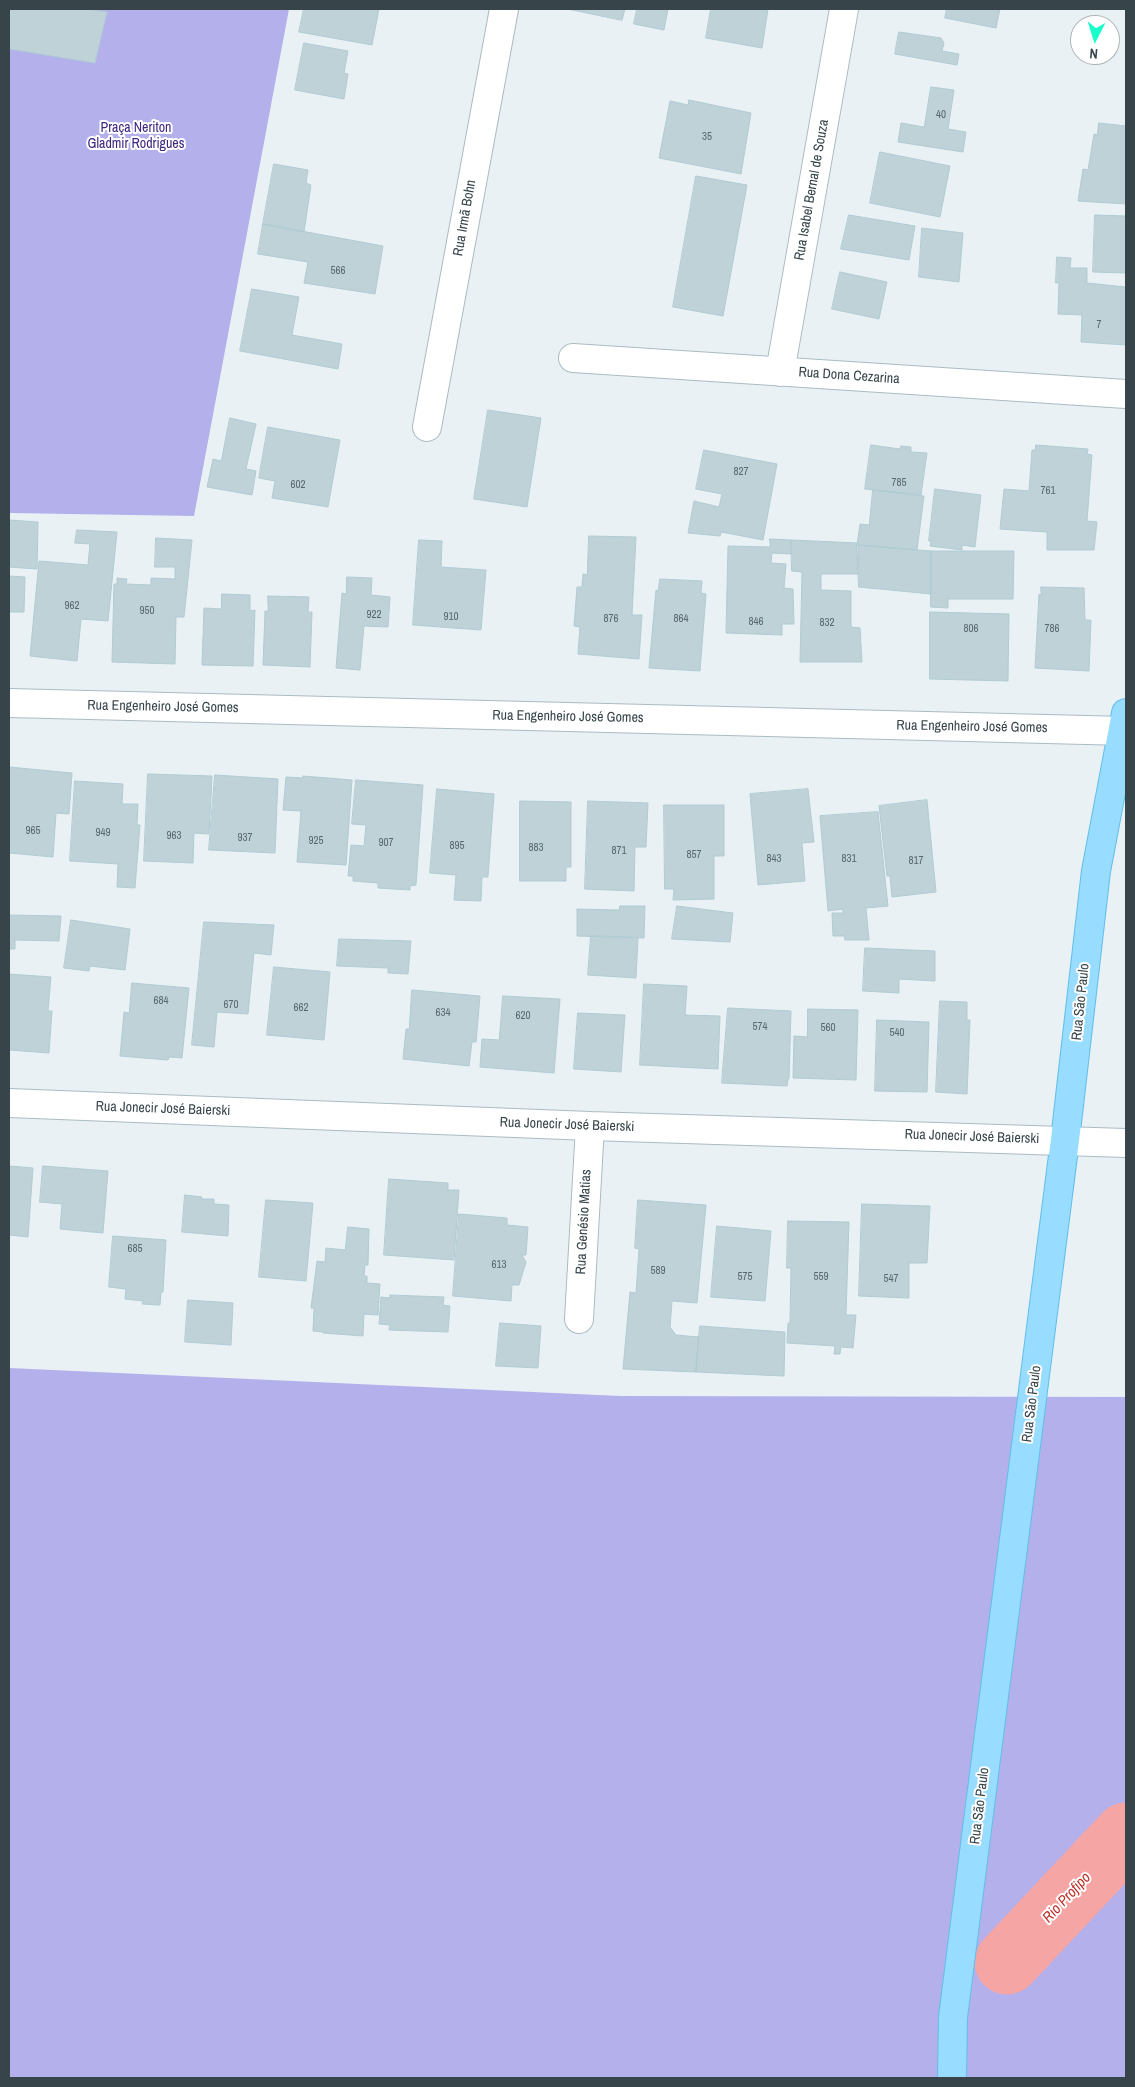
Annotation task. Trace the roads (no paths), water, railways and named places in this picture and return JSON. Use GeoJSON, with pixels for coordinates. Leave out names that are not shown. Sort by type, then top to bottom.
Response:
{"type":"FeatureCollection","features":[{"type":"Feature","properties":{"kind":"main road","name":"Rua São Paulo"},"geometry":{"type":"LineString","coordinates":[[952,2078],[954,2007],[1066,1140],[1096,871],[1125,725]]}},
{"type":"Feature","properties":{"kind":"street","name":"Rua Irmã Bohn"},"geometry":{"type":"LineString","coordinates":[[427,427],[504,9]]}},
{"type":"Feature","properties":{"kind":"street","name":"Rua Isabel Bernal de Souza"},"geometry":{"type":"LineString","coordinates":[[780,372],[844,9]]}},
{"type":"Feature","properties":{"kind":"street","name":"Rua Dona Cezarina"},"geometry":{"type":"LineString","coordinates":[[573,358],[1126,394]]}},
{"type":"Feature","properties":{"kind":"street","name":"Rua Engenheiro José Gomes"},"geometry":{"type":"LineString","coordinates":[[9,703],[1125,725]]}},
{"type":"Feature","properties":{"kind":"street","name":"Rua Jonecir José Baierski"},"geometry":{"type":"LineString","coordinates":[[9,1104],[590,1126],[1126,1143]]}},
{"type":"Feature","properties":{"kind":"street","name":"Rua Genésio Matias"},"geometry":{"type":"LineString","coordinates":[[579,1319],[590,1126]]}},
{"type":"Feature","properties":{"kind":"waterway","name":"Rio Profipo"},"geometry":{"type":"LineString","coordinates":[[1007,1962],[1126,1835]]}},
{"type":"Feature","properties":{"kind":"park label","name":"Praça Neriton Gladmir Rodrigues"},"geometry":{"type":"Point","coordinates":[136,136]}}]}
